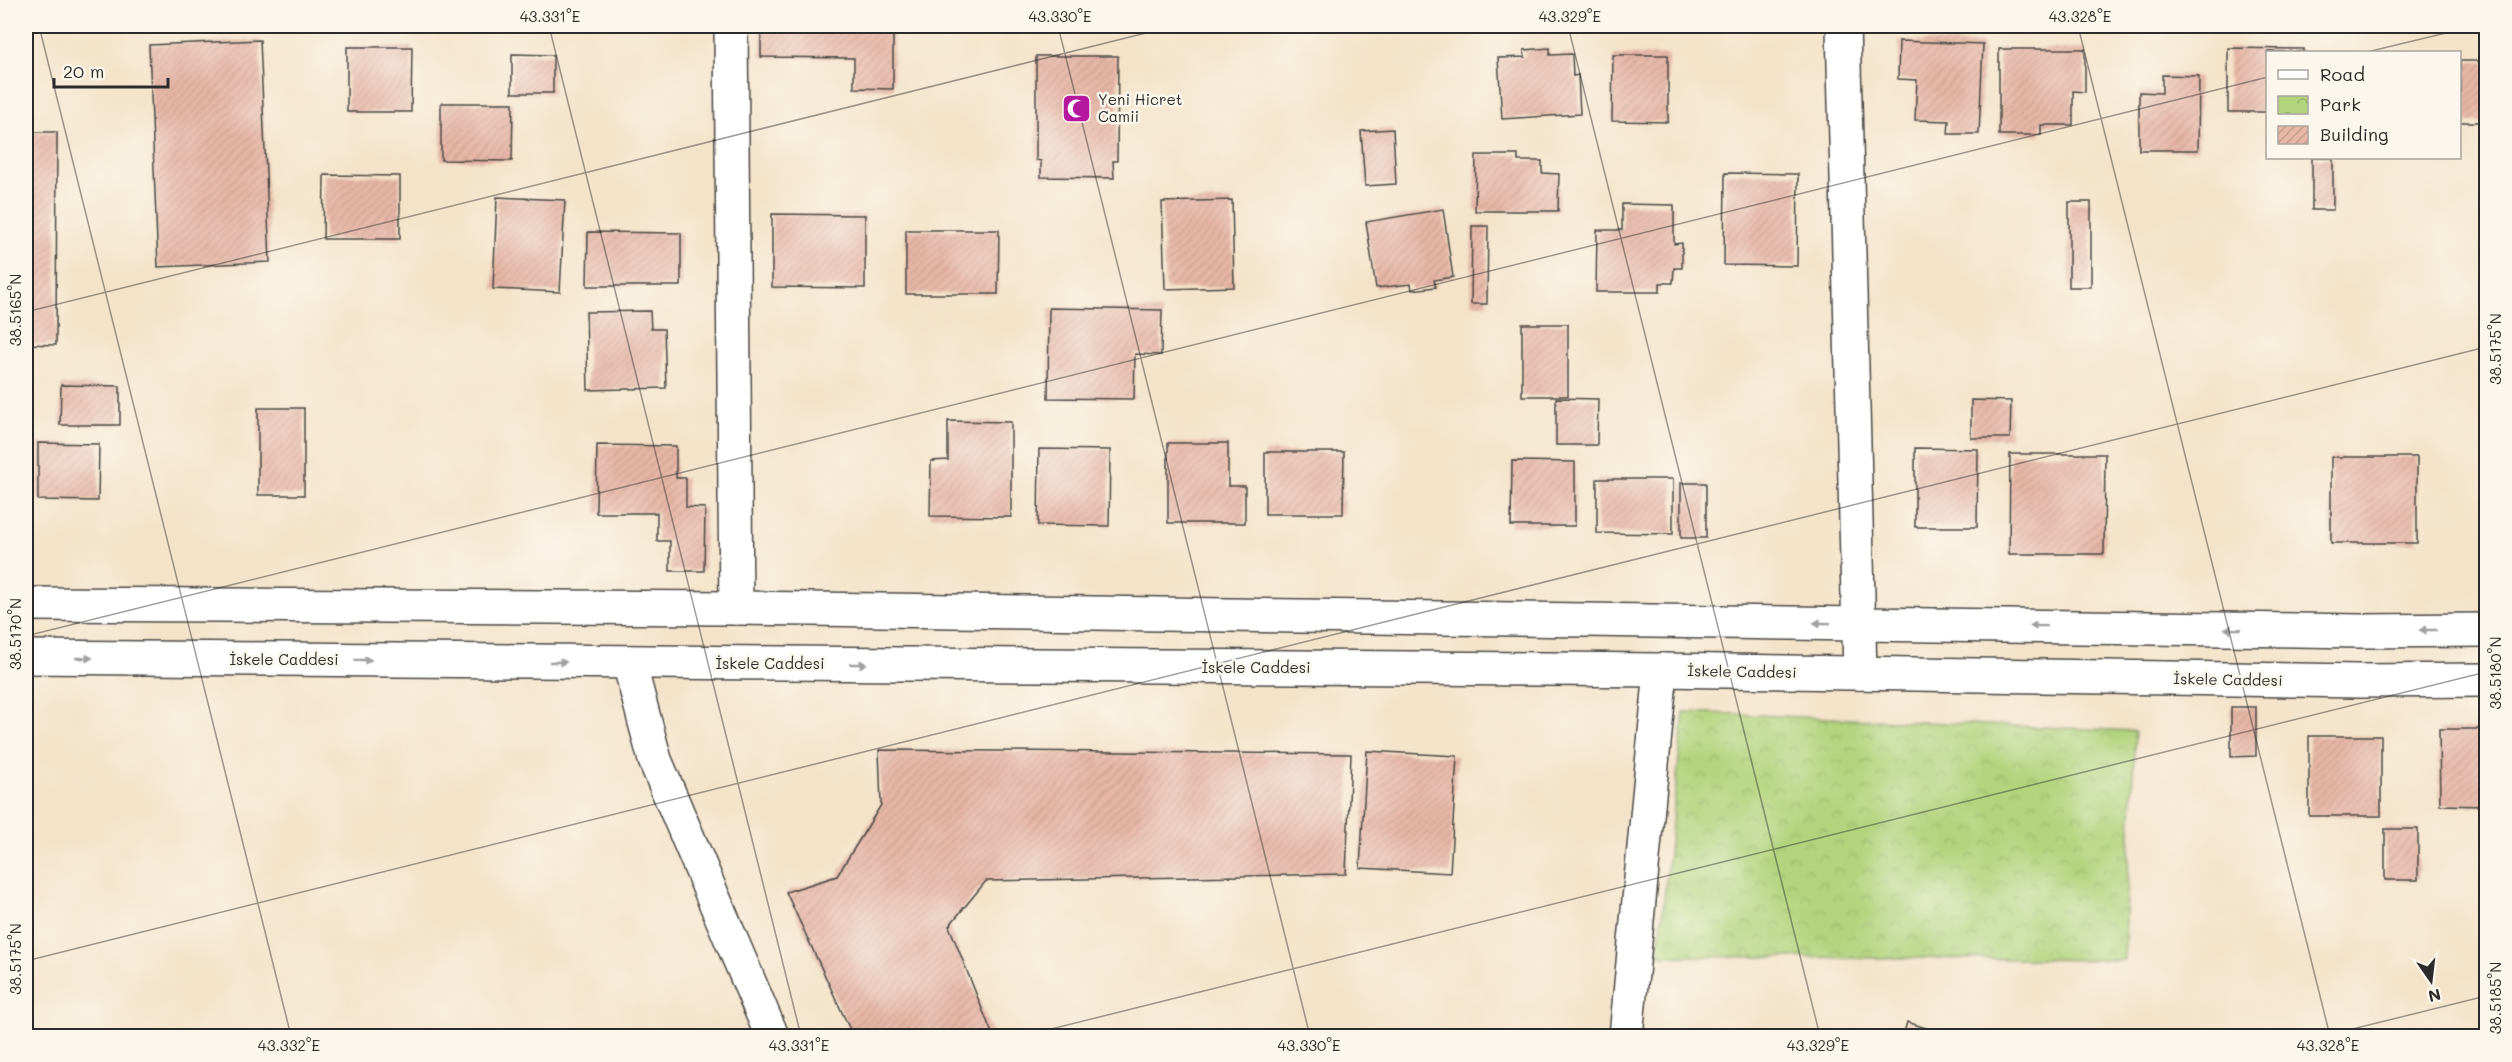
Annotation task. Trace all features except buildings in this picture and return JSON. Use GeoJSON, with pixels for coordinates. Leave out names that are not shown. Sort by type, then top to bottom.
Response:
{"type":"FeatureCollection","features":[{"type":"Feature","properties":{"kind":"main road"},"geometry":{"type":"LineString","coordinates":[[731,26],[736,608]]}},
{"type":"Feature","properties":{"kind":"main road"},"geometry":{"type":"LineString","coordinates":[[1843,26],[1860,673]]}},
{"type":"Feature","properties":{"kind":"main road"},"geometry":{"type":"LineString","coordinates":[[26,604],[736,608],[2487,630]]}},
{"type":"Feature","properties":{"kind":"main road","name":"İskele Caddesi"},"geometry":{"type":"LineString","coordinates":[[26,657],[1662,670],[2359,681],[2487,680]]}},
{"type":"Feature","properties":{"kind":"main road"},"geometry":{"type":"LineString","coordinates":[[629,662],[655,760],[772,1036]]}},
{"type":"Feature","properties":{"kind":"main road"},"geometry":{"type":"LineString","coordinates":[[1626,1036],[1662,670]]}},
{"type":"Feature","properties":{"kind":"green space"},"geometry":{"type":"Polygon","coordinates":[[[1684,712],[2135,731],[2124,960],[1658,956],[1684,712]]]}},
{"type":"Feature","properties":{"kind":"place","name":"Yeni Hicret Camii"},"geometry":{"type":"Point","coordinates":[1077,108]}}]}
